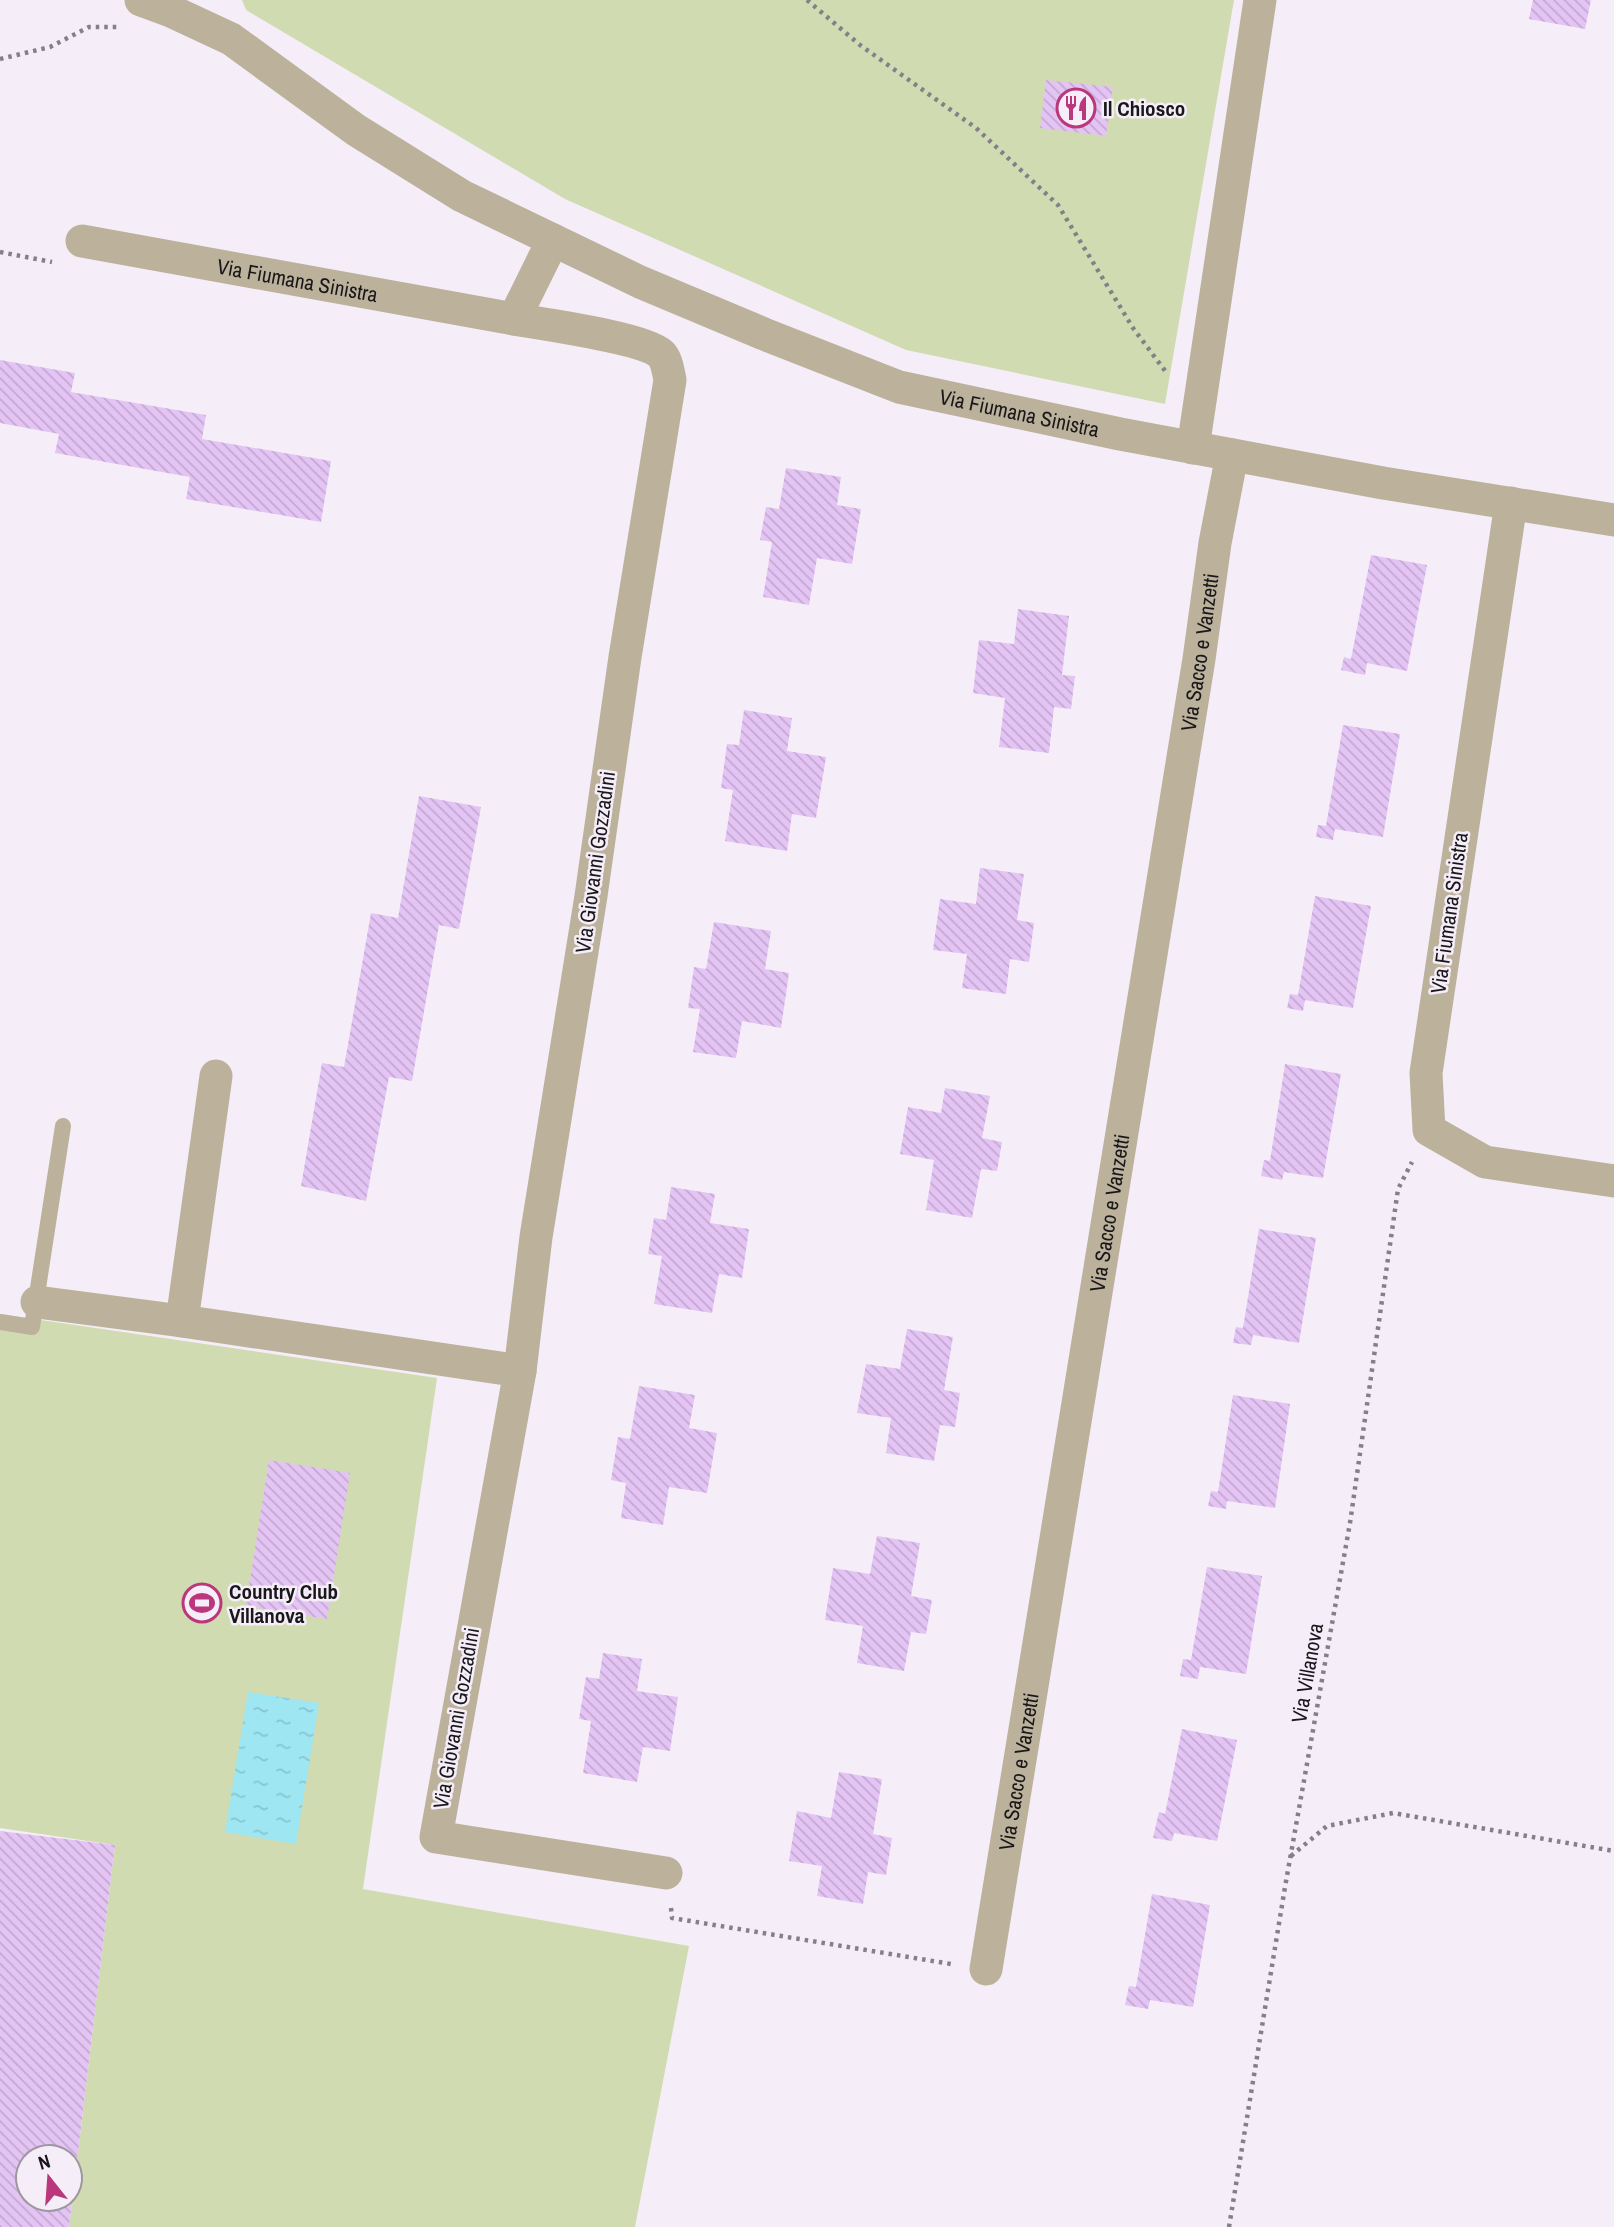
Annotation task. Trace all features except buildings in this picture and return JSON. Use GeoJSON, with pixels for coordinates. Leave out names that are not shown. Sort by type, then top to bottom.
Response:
{"type":"FeatureCollection","features":[{"type":"Feature","properties":{"kind":"street","name":"Via Fiumana Sinistra"},"geometry":{"type":"LineString","coordinates":[[204,0],[231,39]]}},
{"type":"Feature","properties":{"kind":"street"},"geometry":{"type":"LineString","coordinates":[[1193,448],[1260,0]]}},
{"type":"Feature","properties":{"kind":"street","name":"Via Fiumana Sinistra"},"geometry":{"type":"LineString","coordinates":[[132,13],[171,11],[231,39],[367,138],[462,196],[653,287],[899,387],[1193,448],[1614,520]]}},
{"type":"Feature","properties":{"kind":"street"},"geometry":{"type":"LineString","coordinates":[[514,319],[553,240]]}},
{"type":"Feature","properties":{"kind":"street","name":"Via Fiumana Sinistra"},"geometry":{"type":"LineString","coordinates":[[82,241],[642,343],[662,355]]}},
{"type":"Feature","properties":{"kind":"street","name":"Via Giovanni Gozzadini"},"geometry":{"type":"LineString","coordinates":[[662,355],[668,366],[670,380],[536,1237],[520,1371],[436,1836],[666,1873]]}},
{"type":"Feature","properties":{"kind":"street","name":"Via Sacco e Vanzetti"},"geometry":{"type":"LineString","coordinates":[[986,1969],[1199,659],[1215,543],[1232,455]]}},
{"type":"Feature","properties":{"kind":"street","name":"Via Fiumana Sinistra"},"geometry":{"type":"LineString","coordinates":[[1429,1130],[1426,1073],[1511,503]]}},
{"type":"Feature","properties":{"kind":"street"},"geometry":{"type":"LineString","coordinates":[[182,1321],[216,1076]]}},
{"type":"Feature","properties":{"kind":"street"},"geometry":{"type":"LineString","coordinates":[[1429,1130],[1485,1162],[1614,1181]]}},
{"type":"Feature","properties":{"kind":"street"},"geometry":{"type":"LineString","coordinates":[[37,1302],[520,1371]]}},
{"type":"Feature","properties":{"kind":"lane"},"geometry":{"type":"LineString","coordinates":[[0,1322],[32,1327],[63,1126]]}},
{"type":"Feature","properties":{"kind":"path"},"geometry":{"type":"LineString","coordinates":[[807,0],[860,45],[976,128],[1058,205],[1132,328],[1170,376],[1199,404]]}},
{"type":"Feature","properties":{"kind":"path"},"geometry":{"type":"LineString","coordinates":[[0,59],[50,47],[89,27],[132,13]]}},
{"type":"Feature","properties":{"kind":"path","name":"Via Villanova"},"geometry":{"type":"LineString","coordinates":[[1228,2227],[1290,1856],[1350,1523],[1398,1189],[1429,1130]]}},
{"type":"Feature","properties":{"kind":"path"},"geometry":{"type":"LineString","coordinates":[[1290,1856],[1328,1826],[1393,1813],[1614,1851]]}},
{"type":"Feature","properties":{"kind":"path"},"geometry":{"type":"LineString","coordinates":[[666,1873],[672,1918],[986,1969]]}},
{"type":"Feature","properties":{"kind":"green space"},"geometry":{"type":"Polygon","coordinates":[[[242,0],[1234,0],[1165,404],[906,350],[565,199],[246,10],[242,0]]]}},
{"type":"Feature","properties":{"kind":"green space","name":"Country Club Villanova"},"geometry":{"type":"Polygon","coordinates":[[[0,1314],[437,1378],[363,1889],[689,1946],[635,2227],[69,2227],[71,2213],[84,2213],[84,2143],[79,2143],[115,1845],[0,1828],[0,1314]]]}},
{"type":"Feature","properties":{"kind":"water"},"geometry":{"type":"Polygon","coordinates":[[[248,1692],[319,1703],[296,1844],[225,1832],[248,1692]]]}},
{"type":"Feature","properties":{"kind":"place","name":"Il Chiosco"},"geometry":{"type":"Point","coordinates":[1076,108]}},
{"type":"Feature","properties":{"kind":"place","name":"Country Club Villanova"},"geometry":{"type":"Point","coordinates":[202,1603]}}]}
